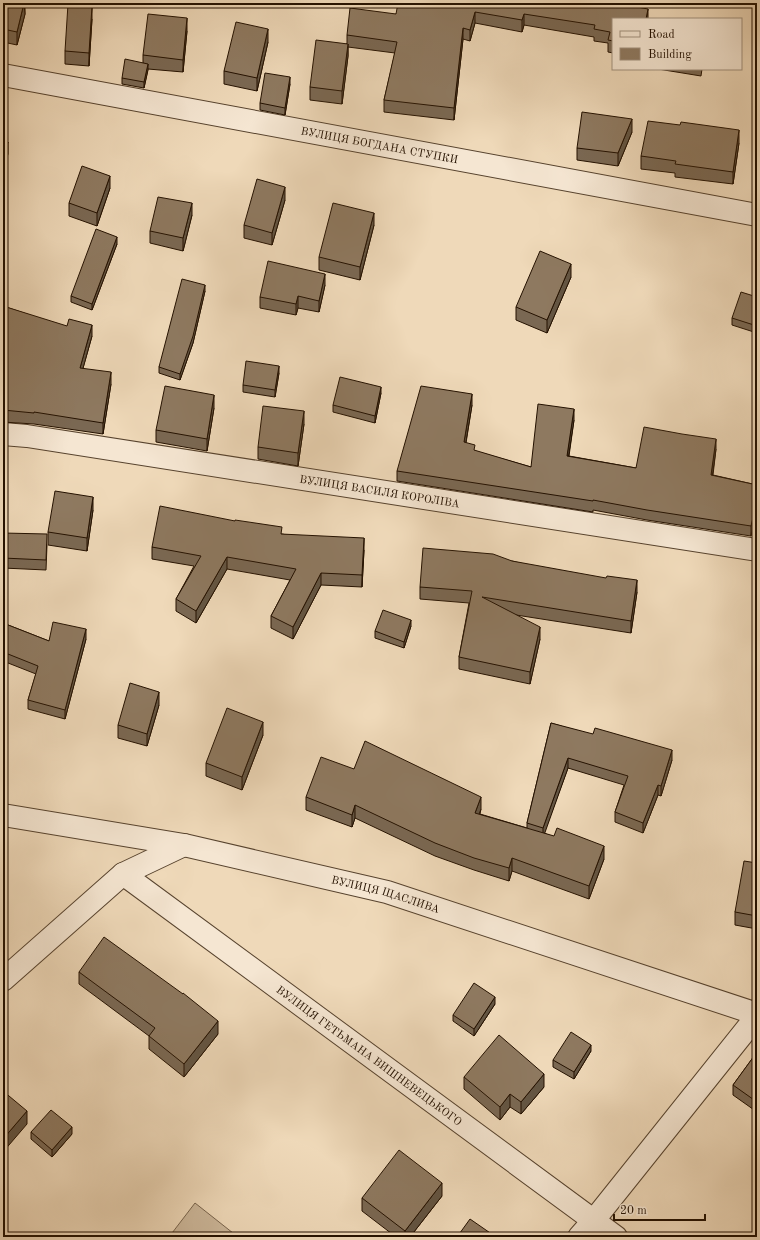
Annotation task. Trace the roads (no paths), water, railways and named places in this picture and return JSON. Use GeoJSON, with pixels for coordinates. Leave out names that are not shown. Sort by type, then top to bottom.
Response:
{"type":"FeatureCollection","features":[{"type":"Feature","properties":{"kind":"street","name":"ВУЛИЦЯ БОГДАНА СТУПКИ"},"geometry":{"type":"LineString","coordinates":[[3,75],[757,216]]}},
{"type":"Feature","properties":{"kind":"street","name":"ВУЛИЦЯ ВАСИЛЯ КОРОЛІВА"},"geometry":{"type":"LineString","coordinates":[[3,434],[42,438],[757,550]]}},
{"type":"Feature","properties":{"kind":"street","name":"ВУЛИЦЯ ЩАСЛИВА"},"geometry":{"type":"LineString","coordinates":[[3,815],[184,845],[387,892],[757,1015]]}},
{"type":"Feature","properties":{"kind":"street"},"geometry":{"type":"LineString","coordinates":[[3,980],[124,874],[184,845]]}},
{"type":"Feature","properties":{"kind":"street","name":"ВУЛИЦЯ ГЕТЬМАНА ВИШНЕВЕЦЬКОГО"},"geometry":{"type":"LineString","coordinates":[[124,874],[616,1237]]}},
{"type":"Feature","properties":{"kind":"street"},"geometry":{"type":"LineString","coordinates":[[579,1237],[757,1015]]}}]}
